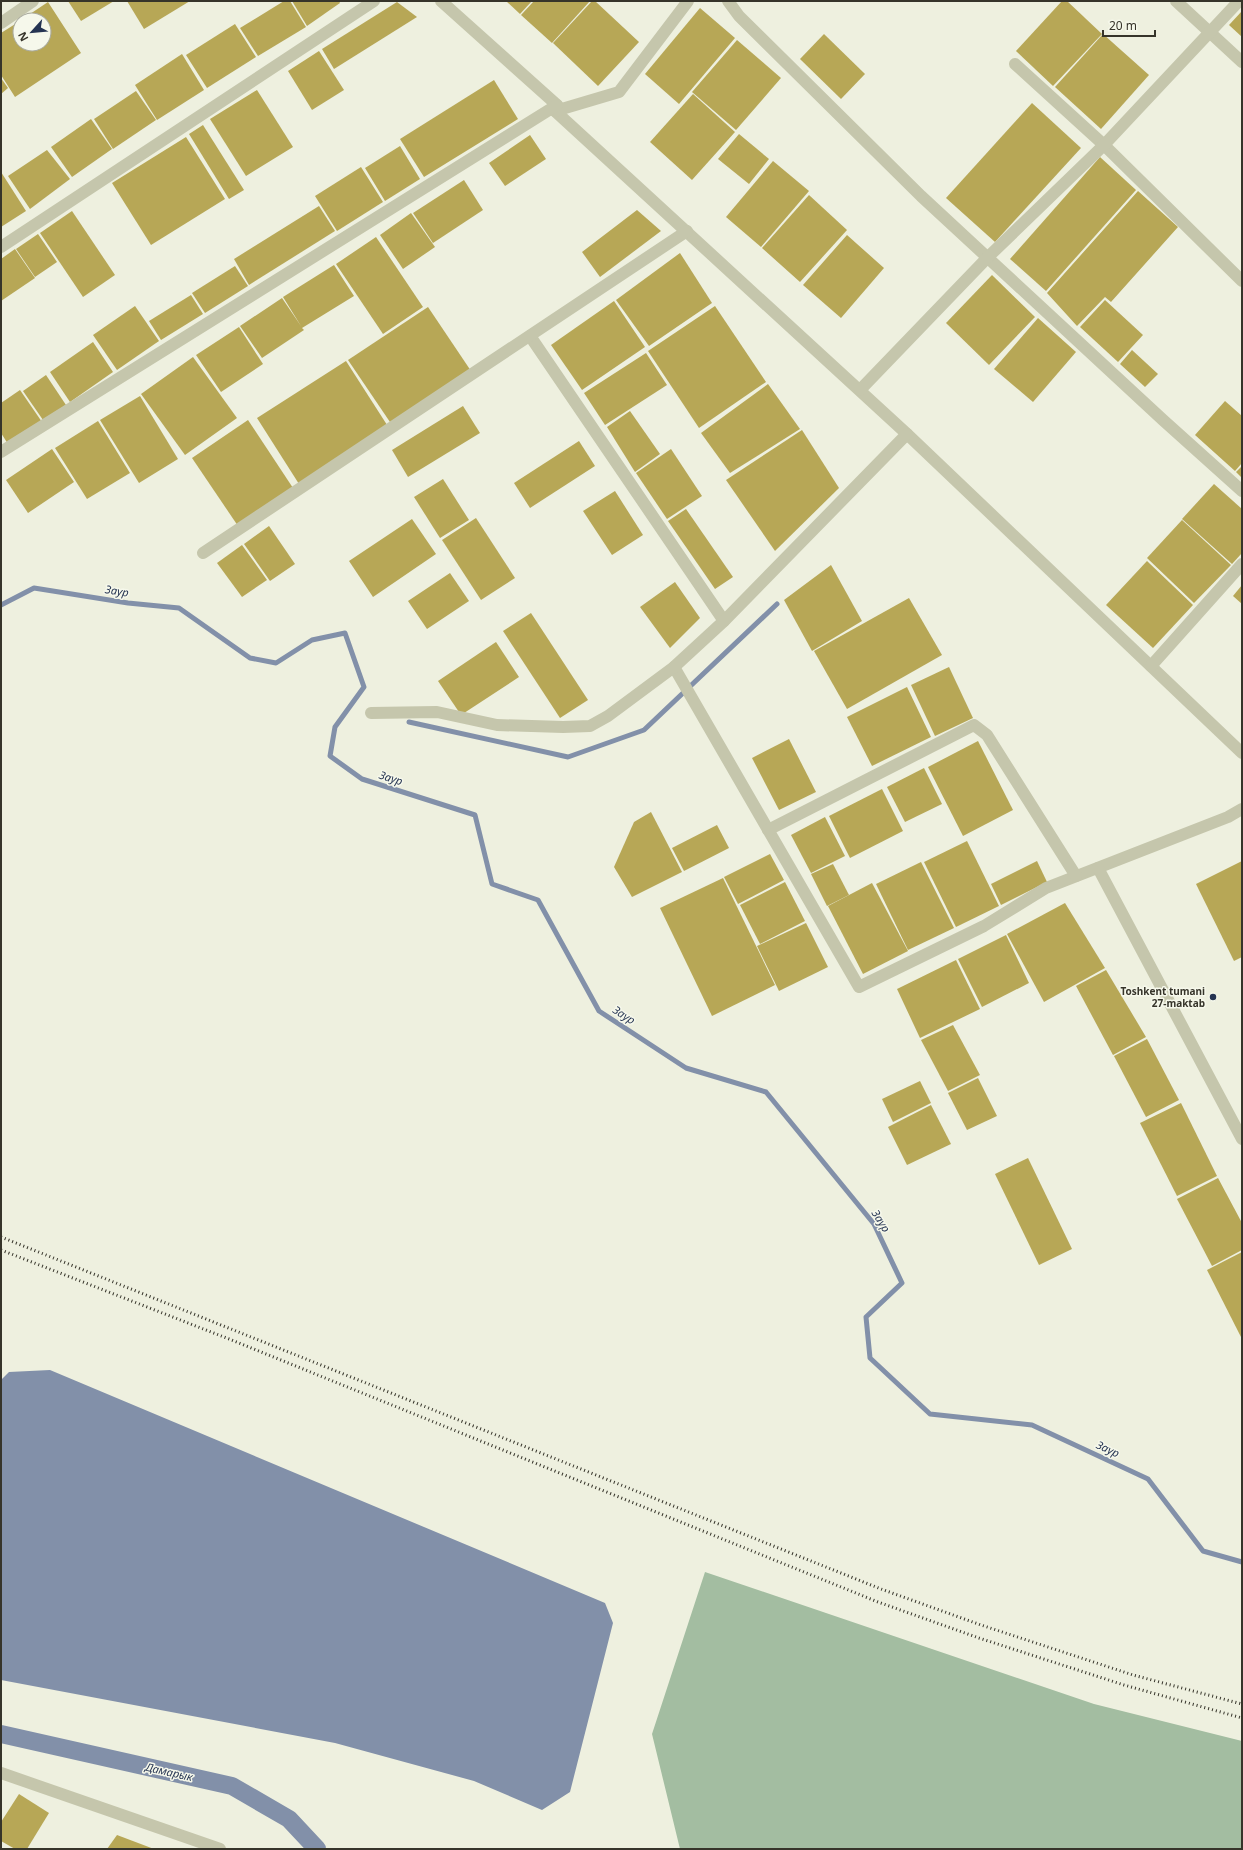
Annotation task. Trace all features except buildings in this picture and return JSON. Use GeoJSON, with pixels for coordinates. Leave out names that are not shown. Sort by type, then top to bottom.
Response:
{"type":"FeatureCollection","features":[{"type":"Feature","properties":{"kind":"street"},"geometry":{"type":"LineString","coordinates":[[1,23],[33,1]]}},
{"type":"Feature","properties":{"kind":"street"},"geometry":{"type":"LineString","coordinates":[[1,247],[374,1]]}},
{"type":"Feature","properties":{"kind":"street"},"geometry":{"type":"LineString","coordinates":[[440,1],[907,434],[1242,753]]}},
{"type":"Feature","properties":{"kind":"street"},"geometry":{"type":"LineString","coordinates":[[1,452],[556,108],[619,92],[688,1]]}},
{"type":"Feature","properties":{"kind":"street"},"geometry":{"type":"LineString","coordinates":[[728,1],[756,32],[921,196],[1242,491]]}},
{"type":"Feature","properties":{"kind":"street"},"geometry":{"type":"LineString","coordinates":[[1176,1],[1242,62]]}},
{"type":"Feature","properties":{"kind":"street"},"geometry":{"type":"LineString","coordinates":[[860,390],[987,258],[1104,145],[1239,1]]}},
{"type":"Feature","properties":{"kind":"street"},"geometry":{"type":"LineString","coordinates":[[1014,64],[1104,145],[1242,281]]}},
{"type":"Feature","properties":{"kind":"street"},"geometry":{"type":"LineString","coordinates":[[203,553],[687,231]]}},
{"type":"Feature","properties":{"kind":"street"},"geometry":{"type":"LineString","coordinates":[[530,336],[724,621]]}},
{"type":"Feature","properties":{"kind":"street"},"geometry":{"type":"LineString","coordinates":[[371,713],[437,712],[497,725],[563,727],[590,726],[608,716],[674,667],[724,621],[907,434]]}},
{"type":"Feature","properties":{"kind":"street"},"geometry":{"type":"LineString","coordinates":[[1151,666],[1242,564]]}},
{"type":"Feature","properties":{"kind":"street"},"geometry":{"type":"LineString","coordinates":[[674,667],[858,987],[984,926],[1046,888],[1228,817],[1242,809]]}},
{"type":"Feature","properties":{"kind":"street"},"geometry":{"type":"LineString","coordinates":[[768,830],[974,725],[987,735],[1076,876]]}},
{"type":"Feature","properties":{"kind":"street"},"geometry":{"type":"LineString","coordinates":[[1098,868],[1242,1139]]}},
{"type":"Feature","properties":{"kind":"street"},"geometry":{"type":"LineString","coordinates":[[1,1773],[217,1848]]}},
{"type":"Feature","properties":{"kind":"green space"},"geometry":{"type":"Polygon","coordinates":[[[705,1572],[1094,1704],[1242,1741],[1242,1849],[680,1849],[652,1734],[705,1572]]]}},
{"type":"Feature","properties":{"kind":"water"},"geometry":{"type":"Polygon","coordinates":[[[50,1370],[605,1603],[613,1623],[570,1792],[542,1810],[474,1781],[335,1743],[1,1680],[1,1380],[9,1372],[50,1370]]]}},
{"type":"Feature","properties":{"kind":"waterway","name":"Заур"},"geometry":{"type":"LineString","coordinates":[[1,605],[34,588],[128,603],[179,608],[250,658],[276,663],[312,640],[345,633],[364,687],[335,727],[330,756],[362,779],[475,815],[492,884],[538,900],[599,1011],[686,1068],[766,1092],[874,1224],[902,1283],[866,1317],[870,1358],[930,1414],[1032,1425],[1148,1479],[1203,1551],[1242,1562]]}},
{"type":"Feature","properties":{"kind":"waterway"},"geometry":{"type":"LineString","coordinates":[[409,722],[568,757],[644,730],[777,604]]}},
{"type":"Feature","properties":{"kind":"waterway","name":"Дамарык"},"geometry":{"type":"LineString","coordinates":[[1,1734],[232,1786],[289,1819],[317,1849]]}},
{"type":"Feature","properties":{"kind":"railway"},"geometry":{"type":"LineString","coordinates":[[1,1237],[881,1589],[981,1625],[1133,1675],[1242,1704]]}},
{"type":"Feature","properties":{"kind":"railway"},"geometry":{"type":"LineString","coordinates":[[1,1250],[229,1339],[878,1602],[979,1638],[1124,1685],[1242,1718]]}},
{"type":"Feature","properties":{"kind":"place","name":"Toshkent tumani 27-maktab"},"geometry":{"type":"Point","coordinates":[1213,997]}}]}
